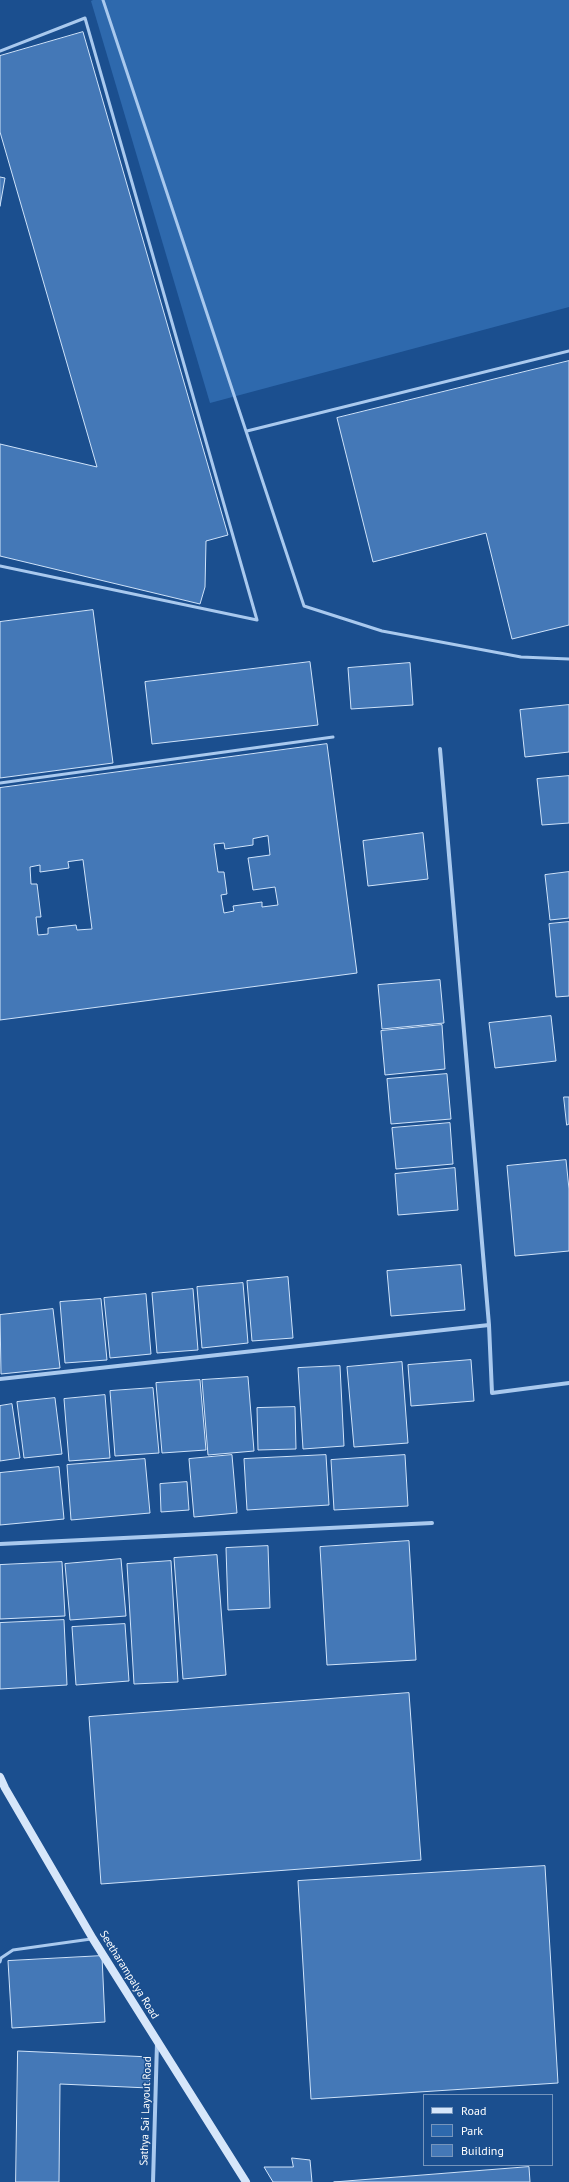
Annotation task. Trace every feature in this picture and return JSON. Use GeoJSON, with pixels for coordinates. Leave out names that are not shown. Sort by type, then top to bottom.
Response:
{"type":"FeatureCollection","features":[{"type":"Feature","properties":{"kind":"street"},"geometry":{"type":"LineString","coordinates":[[440,749],[489,1325],[492,1393],[569,1383]]}},
{"type":"Feature","properties":{"kind":"street"},"geometry":{"type":"LineString","coordinates":[[0,1379],[489,1325]]}},
{"type":"Feature","properties":{"kind":"street"},"geometry":{"type":"LineString","coordinates":[[0,1544],[432,1523]]}},
{"type":"Feature","properties":{"kind":"street","name":"Seetharampalya Road"},"geometry":{"type":"LineString","coordinates":[[0,1777],[93,1939],[246,2182]]}},
{"type":"Feature","properties":{"kind":"street","name":"Sathya Sai Layout Road"},"geometry":{"type":"LineString","coordinates":[[153,2182],[157,2040]]}},
{"type":"Feature","properties":{"kind":"lane"},"geometry":{"type":"LineString","coordinates":[[103,0],[304,606],[382,631],[521,656],[569,659]]}},
{"type":"Feature","properties":{"kind":"lane"},"geometry":{"type":"LineString","coordinates":[[0,51],[85,18],[257,620],[0,566]]}},
{"type":"Feature","properties":{"kind":"lane"},"geometry":{"type":"LineString","coordinates":[[247,431],[569,351]]}},
{"type":"Feature","properties":{"kind":"lane"},"geometry":{"type":"LineString","coordinates":[[0,783],[333,737]]}},
{"type":"Feature","properties":{"kind":"lane"},"geometry":{"type":"LineString","coordinates":[[0,1962],[1,1958],[13,1950],[93,1939]]}},
{"type":"Feature","properties":{"kind":"green space"},"geometry":{"type":"Polygon","coordinates":[[[569,0],[569,307],[210,403],[91,1],[569,0]]]}},
{"type":"Feature","properties":{"kind":"building"},"geometry":{"type":"Polygon","coordinates":[[[83,32],[228,535],[206,541],[205,587],[200,604],[0,556],[0,444],[97,467],[0,132],[0,56],[83,32]]]}},
{"type":"Feature","properties":{"kind":"building"},"geometry":{"type":"Polygon","coordinates":[[[0,177],[5,178],[0,206],[0,177]]]}},
{"type":"Feature","properties":{"kind":"building"},"geometry":{"type":"Polygon","coordinates":[[[569,361],[569,625],[512,639],[486,533],[373,562],[337,418],[569,361]]]}},
{"type":"Feature","properties":{"kind":"building"},"geometry":{"type":"Polygon","coordinates":[[[93,610],[113,763],[0,778],[0,622],[93,610]]]}},
{"type":"Feature","properties":{"kind":"building"},"geometry":{"type":"Polygon","coordinates":[[[310,662],[318,725],[152,744],[145,682],[310,662]]]}},
{"type":"Feature","properties":{"kind":"building"},"geometry":{"type":"Polygon","coordinates":[[[410,663],[413,705],[351,709],[348,668],[410,663]]]}},
{"type":"Feature","properties":{"kind":"building"},"geometry":{"type":"Polygon","coordinates":[[[569,705],[569,752],[525,757],[520,710],[569,705]]]}},
{"type":"Feature","properties":{"kind":"building"},"geometry":{"type":"Polygon","coordinates":[[[327,744],[357,973],[0,1020],[0,788],[327,744]],[[268,836],[253,839],[253,845],[225,849],[224,843],[214,844],[218,872],[224,872],[227,894],[221,895],[224,913],[234,911],[233,906],[262,902],[262,907],[278,905],[275,887],[253,890],[248,858],[270,855],[268,836]],[[83,860],[68,862],[69,868],[40,872],[40,865],[30,867],[31,884],[37,884],[41,917],[36,917],[38,935],[48,934],[48,928],[76,925],[77,930],[92,929],[83,860]]]}},
{"type":"Feature","properties":{"kind":"building"},"geometry":{"type":"Polygon","coordinates":[[[569,776],[569,823],[542,825],[537,779],[569,776]]]}},
{"type":"Feature","properties":{"kind":"building"},"geometry":{"type":"Polygon","coordinates":[[[423,833],[428,879],[368,886],[363,841],[423,833]]]}},
{"type":"Feature","properties":{"kind":"building"},"geometry":{"type":"Polygon","coordinates":[[[569,872],[569,918],[550,920],[545,875],[569,872]]]}},
{"type":"Feature","properties":{"kind":"building"},"geometry":{"type":"Polygon","coordinates":[[[569,922],[569,996],[556,997],[549,924],[569,922]]]}},
{"type":"Feature","properties":{"kind":"building"},"geometry":{"type":"Polygon","coordinates":[[[440,980],[444,1023],[382,1029],[378,985],[440,980]]]}},
{"type":"Feature","properties":{"kind":"building"},"geometry":{"type":"Polygon","coordinates":[[[551,1016],[556,1061],[495,1068],[489,1023],[551,1016]]]}},
{"type":"Feature","properties":{"kind":"building"},"geometry":{"type":"Polygon","coordinates":[[[442,1025],[445,1069],[385,1075],[381,1031],[442,1025]]]}},
{"type":"Feature","properties":{"kind":"building"},"geometry":{"type":"Polygon","coordinates":[[[447,1074],[451,1119],[391,1124],[387,1079],[447,1074]]]}},
{"type":"Feature","properties":{"kind":"building"},"geometry":{"type":"Polygon","coordinates":[[[564,1097],[569,1097],[569,1124],[567,1125],[564,1097]]]}},
{"type":"Feature","properties":{"kind":"building"},"geometry":{"type":"Polygon","coordinates":[[[450,1123],[453,1164],[396,1169],[392,1128],[450,1123]]]}},
{"type":"Feature","properties":{"kind":"building"},"geometry":{"type":"Polygon","coordinates":[[[566,1160],[569,1189],[569,1251],[515,1256],[507,1166],[566,1160]]]}},
{"type":"Feature","properties":{"kind":"building"},"geometry":{"type":"Polygon","coordinates":[[[455,1168],[458,1210],[398,1215],[395,1174],[455,1168]]]}},
{"type":"Feature","properties":{"kind":"building"},"geometry":{"type":"Polygon","coordinates":[[[461,1265],[465,1310],[391,1316],[387,1271],[461,1265]]]}},
{"type":"Feature","properties":{"kind":"building"},"geometry":{"type":"Polygon","coordinates":[[[288,1277],[293,1338],[252,1341],[247,1281],[288,1277]]]}},
{"type":"Feature","properties":{"kind":"building"},"geometry":{"type":"Polygon","coordinates":[[[243,1283],[248,1343],[202,1348],[197,1287],[243,1283]]]}},
{"type":"Feature","properties":{"kind":"building"},"geometry":{"type":"Polygon","coordinates":[[[193,1289],[198,1350],[157,1353],[152,1293],[193,1289]]]}},
{"type":"Feature","properties":{"kind":"building"},"geometry":{"type":"Polygon","coordinates":[[[146,1294],[151,1354],[110,1358],[104,1298],[146,1294]]]}},
{"type":"Feature","properties":{"kind":"building"},"geometry":{"type":"Polygon","coordinates":[[[101,1299],[107,1360],[65,1363],[60,1302],[101,1299]]]}},
{"type":"Feature","properties":{"kind":"building"},"geometry":{"type":"Polygon","coordinates":[[[53,1309],[60,1368],[1,1374],[0,1315],[53,1309]]]}},
{"type":"Feature","properties":{"kind":"building"},"geometry":{"type":"Polygon","coordinates":[[[471,1360],[474,1401],[411,1406],[408,1365],[471,1360]]]}},
{"type":"Feature","properties":{"kind":"building"},"geometry":{"type":"Polygon","coordinates":[[[402,1362],[408,1443],[354,1447],[347,1367],[402,1362]]]}},
{"type":"Feature","properties":{"kind":"building"},"geometry":{"type":"Polygon","coordinates":[[[340,1366],[344,1446],[303,1449],[298,1368],[340,1366]]]}},
{"type":"Feature","properties":{"kind":"building"},"geometry":{"type":"Polygon","coordinates":[[[248,1377],[254,1451],[208,1455],[202,1380],[248,1377]]]}},
{"type":"Feature","properties":{"kind":"building"},"geometry":{"type":"Polygon","coordinates":[[[200,1380],[206,1450],[162,1453],[156,1383],[200,1380]]]}},
{"type":"Feature","properties":{"kind":"building"},"geometry":{"type":"Polygon","coordinates":[[[153,1388],[159,1453],[115,1456],[110,1391],[153,1388]]]}},
{"type":"Feature","properties":{"kind":"building"},"geometry":{"type":"Polygon","coordinates":[[[105,1395],[110,1458],[69,1461],[64,1399],[105,1395]]]}},
{"type":"Feature","properties":{"kind":"building"},"geometry":{"type":"Polygon","coordinates":[[[55,1398],[62,1454],[24,1458],[17,1402],[55,1398]]]}},
{"type":"Feature","properties":{"kind":"building"},"geometry":{"type":"Polygon","coordinates":[[[12,1404],[20,1458],[0,1461],[0,1406],[12,1404]]]}},
{"type":"Feature","properties":{"kind":"building"},"geometry":{"type":"Polygon","coordinates":[[[295,1407],[296,1449],[258,1450],[257,1408],[295,1407]]]}},
{"type":"Feature","properties":{"kind":"building"},"geometry":{"type":"Polygon","coordinates":[[[232,1455],[237,1513],[194,1517],[189,1459],[232,1455]]]}},
{"type":"Feature","properties":{"kind":"building"},"geometry":{"type":"Polygon","coordinates":[[[326,1455],[329,1505],[247,1510],[244,1459],[326,1455]]]}},
{"type":"Feature","properties":{"kind":"building"},"geometry":{"type":"Polygon","coordinates":[[[405,1455],[408,1506],[334,1510],[331,1460],[405,1455]]]}},
{"type":"Feature","properties":{"kind":"building"},"geometry":{"type":"Polygon","coordinates":[[[145,1459],[150,1513],[71,1520],[67,1465],[145,1459]]]}},
{"type":"Feature","properties":{"kind":"building"},"geometry":{"type":"Polygon","coordinates":[[[59,1467],[64,1519],[0,1525],[0,1473],[59,1467]]]}},
{"type":"Feature","properties":{"kind":"building"},"geometry":{"type":"Polygon","coordinates":[[[187,1482],[189,1510],[161,1512],[160,1484],[187,1482]]]}},
{"type":"Feature","properties":{"kind":"building"},"geometry":{"type":"Polygon","coordinates":[[[409,1541],[416,1660],[327,1665],[320,1547],[409,1541]]]}},
{"type":"Feature","properties":{"kind":"building"},"geometry":{"type":"Polygon","coordinates":[[[268,1546],[270,1608],[228,1610],[226,1548],[268,1546]]]}},
{"type":"Feature","properties":{"kind":"building"},"geometry":{"type":"Polygon","coordinates":[[[217,1555],[226,1675],[183,1679],[174,1558],[217,1555]]]}},
{"type":"Feature","properties":{"kind":"building"},"geometry":{"type":"Polygon","coordinates":[[[121,1559],[126,1616],[70,1620],[65,1564],[121,1559]]]}},
{"type":"Feature","properties":{"kind":"building"},"geometry":{"type":"Polygon","coordinates":[[[171,1561],[178,1682],[134,1684],[127,1564],[171,1561]]]}},
{"type":"Feature","properties":{"kind":"building"},"geometry":{"type":"Polygon","coordinates":[[[62,1562],[65,1616],[0,1619],[0,1565],[62,1562]]]}},
{"type":"Feature","properties":{"kind":"building"},"geometry":{"type":"Polygon","coordinates":[[[64,1620],[67,1685],[0,1689],[0,1623],[64,1620]]]}},
{"type":"Feature","properties":{"kind":"building"},"geometry":{"type":"Polygon","coordinates":[[[125,1624],[129,1681],[76,1685],[72,1627],[125,1624]]]}},
{"type":"Feature","properties":{"kind":"building"},"geometry":{"type":"Polygon","coordinates":[[[409,1693],[421,1860],[101,1884],[89,1717],[409,1693]]]}},
{"type":"Feature","properties":{"kind":"building"},"geometry":{"type":"Polygon","coordinates":[[[545,1866],[558,2083],[311,2099],[298,1881],[545,1866]]]}},
{"type":"Feature","properties":{"kind":"building"},"geometry":{"type":"Polygon","coordinates":[[[102,1956],[105,2022],[12,2028],[8,1961],[102,1956]]]}},
{"type":"Feature","properties":{"kind":"building"},"geometry":{"type":"Polygon","coordinates":[[[18,2051],[151,2057],[149,2088],[60,2084],[59,2182],[16,2182],[18,2051]]]}},
{"type":"Feature","properties":{"kind":"building"},"geometry":{"type":"Polygon","coordinates":[[[292,2158],[310,2160],[312,2182],[273,2182],[264,2167],[293,2167],[292,2158]]]}},
{"type":"Feature","properties":{"kind":"building"},"geometry":{"type":"Polygon","coordinates":[[[529,2167],[530,2182],[334,2182],[529,2167]]]}}]}
